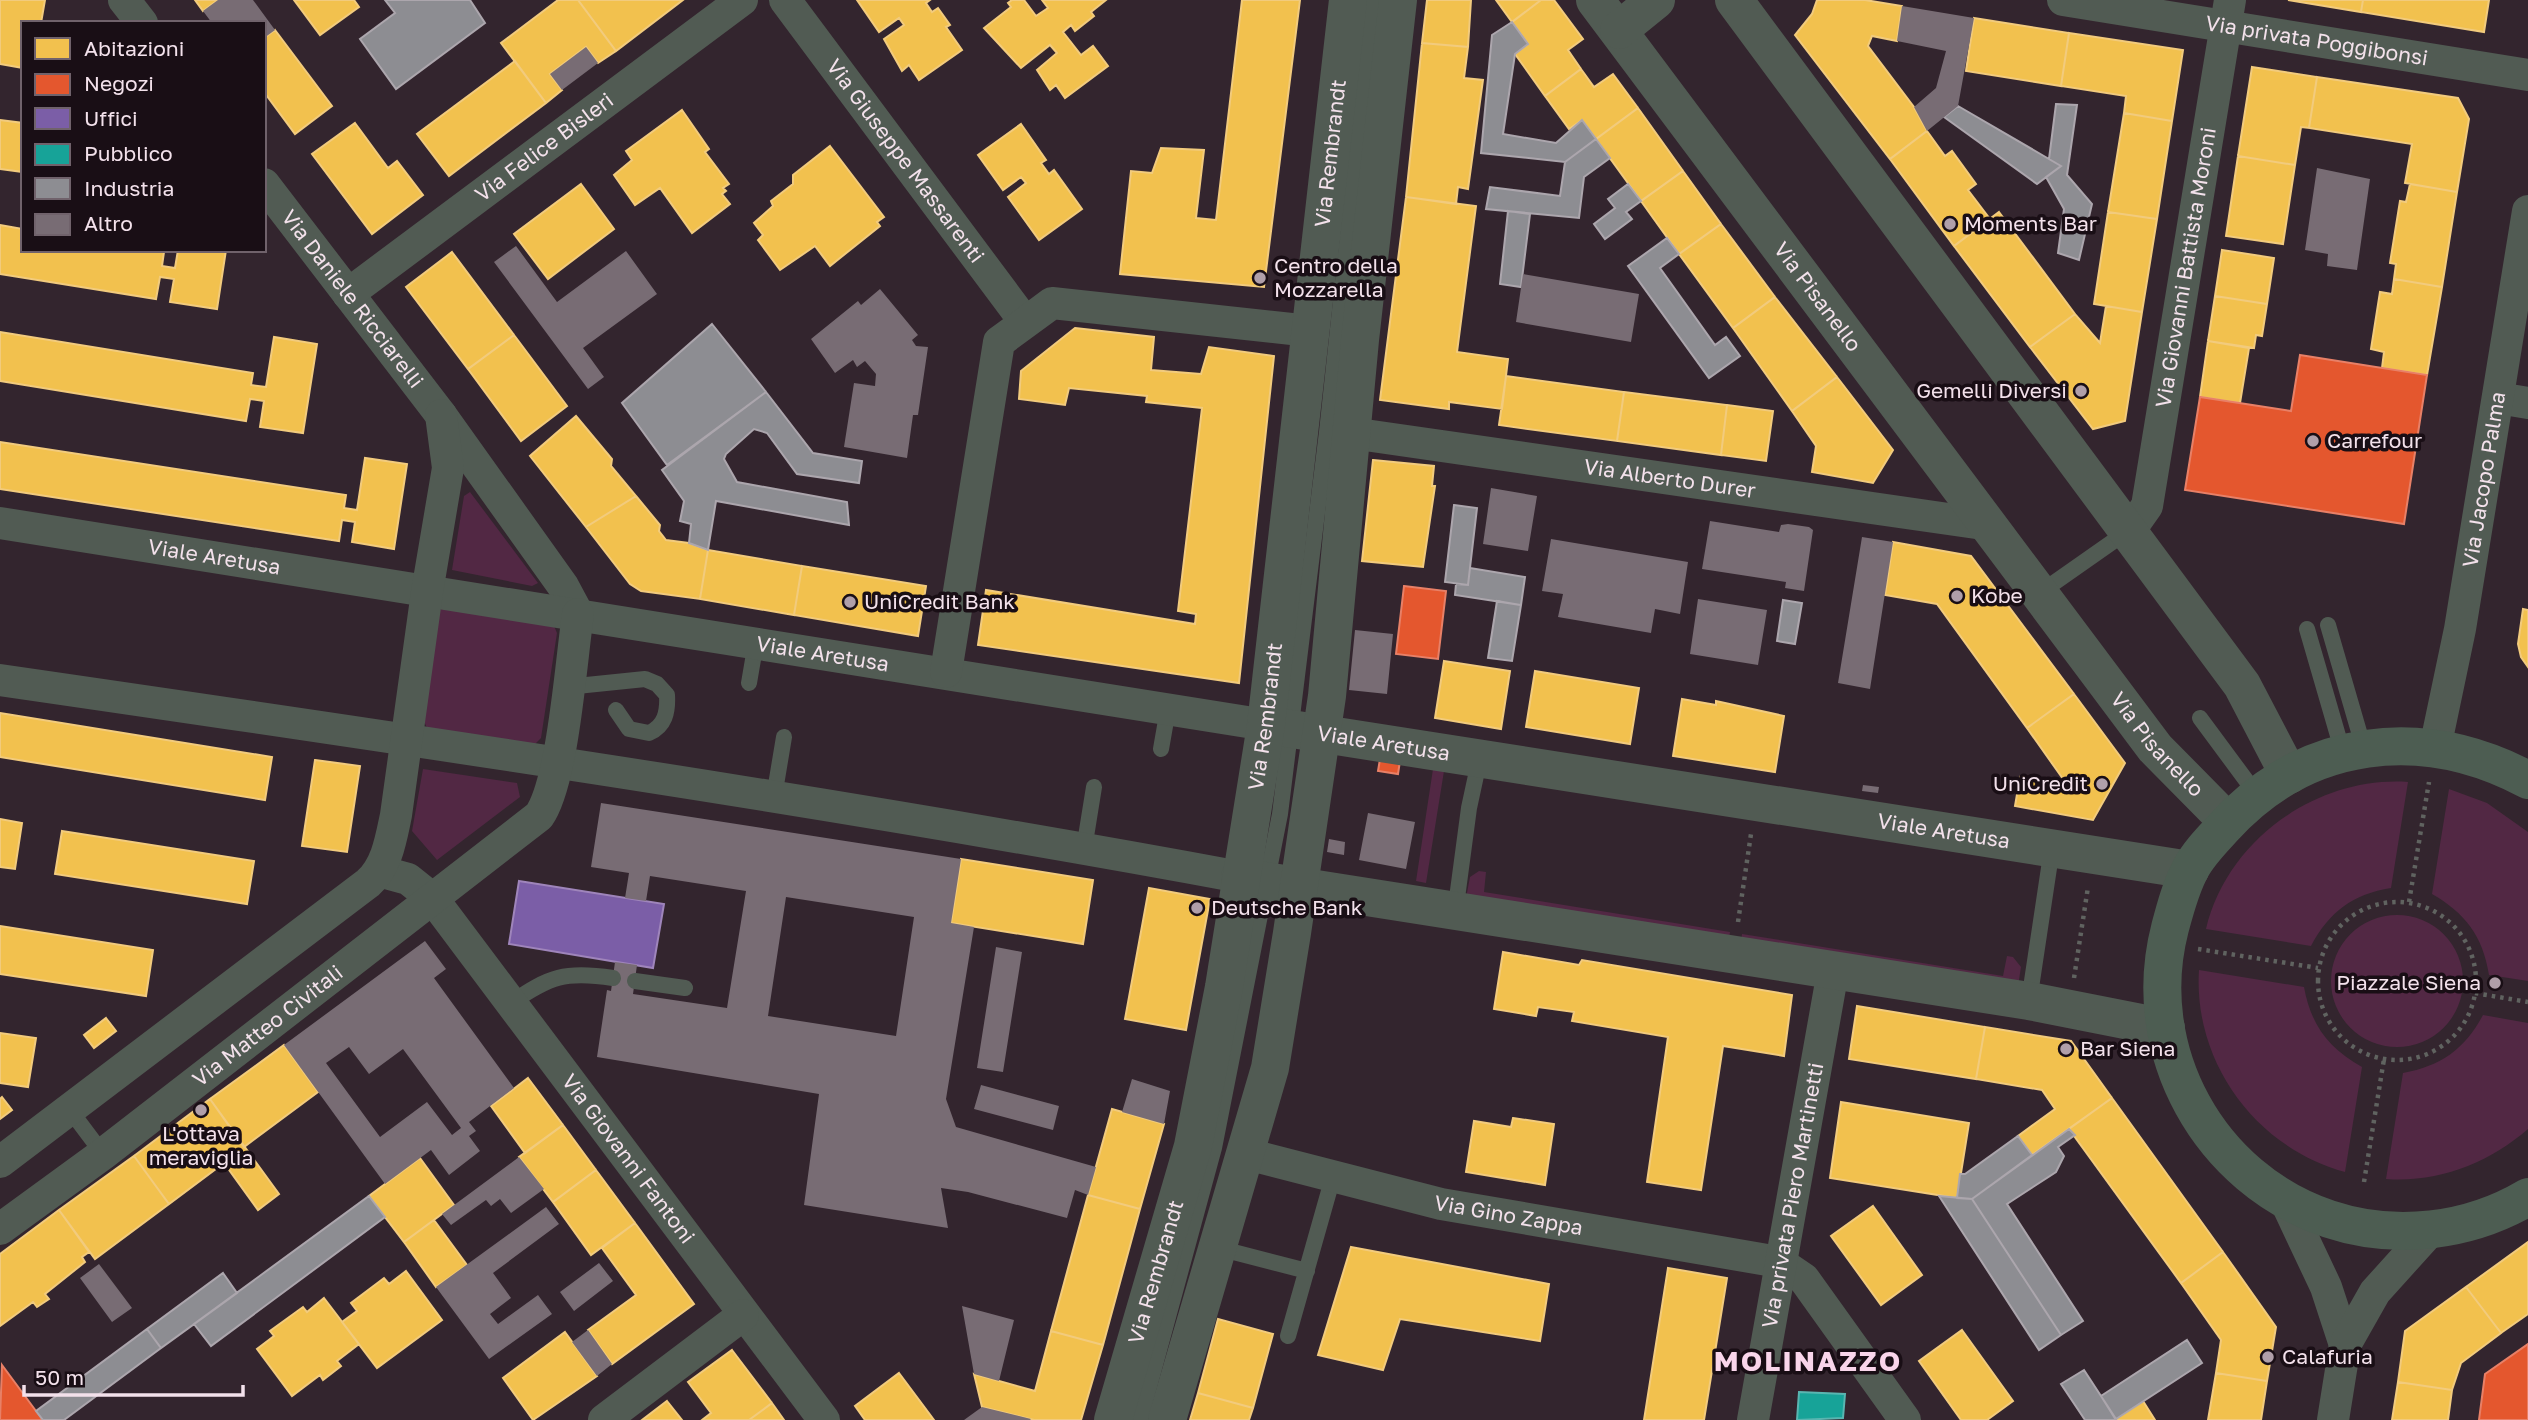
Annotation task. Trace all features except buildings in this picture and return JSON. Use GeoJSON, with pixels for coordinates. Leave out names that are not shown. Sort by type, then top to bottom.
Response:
{"type":"FeatureCollection","features":[{"type":"Feature","properties":{"kind":"main road"},"geometry":{"type":"LineString","coordinates":[[2528,780],[2474,756],[2432,763],[2400,746],[2353,751],[2289,775],[2257,795],[2228,822],[2190,870],[2166,944],[2162,974],[2166,1028],[2174,1063],[2199,1118],[2237,1165],[2285,1200],[2313,1214],[2371,1229],[2431,1230],[2490,1216],[2528,1196]]}},
{"type":"Feature","properties":{"kind":"street"},"geometry":{"type":"LineString","coordinates":[[124,0],[140,21]]}},
{"type":"Feature","properties":{"kind":"street","name":"Via Felice Bisleri"},"geometry":{"type":"LineString","coordinates":[[348,294],[741,0]]}},
{"type":"Feature","properties":{"kind":"street","name":"Via Giuseppe Massarenti"},"geometry":{"type":"LineString","coordinates":[[785,0],[1025,322]]}},
{"type":"Feature","properties":{"kind":"street","name":"Via Rembrandt"},"geometry":{"type":"LineString","coordinates":[[1113,1420],[1193,1146],[1224,987],[1268,883],[1294,729],[1310,331],[1348,0]]}},
{"type":"Feature","properties":{"kind":"street","name":"Via Rembrandt"},"geometry":{"type":"LineString","coordinates":[[1167,1420],[1270,1068],[1268,883],[1294,729],[1351,433],[1398,0]]}},
{"type":"Feature","properties":{"kind":"street","name":"Via Pisanello"},"geometry":{"type":"LineString","coordinates":[[1595,0],[2041,592],[2155,748],[2228,822]]}},
{"type":"Feature","properties":{"kind":"street"},"geometry":{"type":"LineString","coordinates":[[1619,30],[1656,0]]}},
{"type":"Feature","properties":{"kind":"street"},"geometry":{"type":"LineString","coordinates":[[1734,0],[2130,530],[2242,685],[2289,775]]}},
{"type":"Feature","properties":{"kind":"street","name":"Via privata Poggibonsi"},"geometry":{"type":"LineString","coordinates":[[2063,0],[2228,12],[2528,75]]}},
{"type":"Feature","properties":{"kind":"street","name":"Via Giovanni Battista Moroni"},"geometry":{"type":"LineString","coordinates":[[2130,530],[2147,506],[2228,12]]}},
{"type":"Feature","properties":{"kind":"street","name":"Via Daniele Ricciarelli"},"geometry":{"type":"LineString","coordinates":[[266,187],[441,415],[563,586],[578,614]]}},
{"type":"Feature","properties":{"kind":"street","name":"Via Jacopo Palma"},"geometry":{"type":"LineString","coordinates":[[2432,763],[2513,401],[2528,211]]}},
{"type":"Feature","properties":{"kind":"street"},"geometry":{"type":"LineString","coordinates":[[946,672],[999,342],[1052,303],[1310,331]]}},
{"type":"Feature","properties":{"kind":"street"},"geometry":{"type":"LineString","coordinates":[[0,1162],[368,883],[379,871],[391,839],[448,468],[441,415]]}},
{"type":"Feature","properties":{"kind":"street","name":"Via Alberto Durer"},"geometry":{"type":"LineString","coordinates":[[1351,433],[1990,525]]}},
{"type":"Feature","properties":{"kind":"street","name":"Viale Aretusa"},"geometry":{"type":"LineString","coordinates":[[0,523],[2190,870]]}},
{"type":"Feature","properties":{"kind":"street"},"geometry":{"type":"LineString","coordinates":[[556,764],[578,614]]}},
{"type":"Feature","properties":{"kind":"street"},"geometry":{"type":"LineString","coordinates":[[0,680],[406,739],[774,797],[1268,883],[2029,1001],[2166,1028]]}},
{"type":"Feature","properties":{"kind":"street","name":"Via Matteo Civitali"},"geometry":{"type":"LineString","coordinates":[[0,1229],[103,1154],[539,816],[547,802],[556,764]]}},
{"type":"Feature","properties":{"kind":"street"},"geometry":{"type":"LineString","coordinates":[[379,871],[408,879],[433,899]]}},
{"type":"Feature","properties":{"kind":"street","name":"Via Giovanni Fantoni"},"geometry":{"type":"LineString","coordinates":[[433,899],[824,1420]]}},
{"type":"Feature","properties":{"kind":"street","name":"Via privata Piero Martinetti"},"geometry":{"type":"LineString","coordinates":[[1753,1420],[1779,1262],[1833,971]]}},
{"type":"Feature","properties":{"kind":"street","name":"Via Gino Zappa"},"geometry":{"type":"LineString","coordinates":[[1243,1153],[1441,1204],[1779,1262]]}},
{"type":"Feature","properties":{"kind":"street"},"geometry":{"type":"LineString","coordinates":[[2285,1200],[2326,1287],[2345,1345]]}},
{"type":"Feature","properties":{"kind":"street"},"geometry":{"type":"LineString","coordinates":[[2333,1420],[2345,1345],[2375,1292],[2431,1230]]}},
{"type":"Feature","properties":{"kind":"street"},"geometry":{"type":"LineString","coordinates":[[1779,1262],[1804,1279],[1905,1420]]}},
{"type":"Feature","properties":{"kind":"street"},"geometry":{"type":"LineString","coordinates":[[604,1420],[743,1315]]}},
{"type":"Feature","properties":{"kind":"lane","name":"Via Rembrandt"},"geometry":{"type":"LineString","coordinates":[[1294,729],[1373,0]]}},
{"type":"Feature","properties":{"kind":"lane"},"geometry":{"type":"LineString","coordinates":[[2041,592],[2130,530]]}},
{"type":"Feature","properties":{"kind":"lane"},"geometry":{"type":"LineString","coordinates":[[2328,625],[2353,751]]}},
{"type":"Feature","properties":{"kind":"lane"},"geometry":{"type":"LineString","coordinates":[[2307,629],[2353,751]]}},
{"type":"Feature","properties":{"kind":"lane"},"geometry":{"type":"LineString","coordinates":[[749,683],[756,642]]}},
{"type":"Feature","properties":{"kind":"lane"},"geometry":{"type":"LineString","coordinates":[[567,687],[645,679],[657,684],[667,695],[663,721],[649,733],[629,729],[616,710]]}},
{"type":"Feature","properties":{"kind":"lane"},"geometry":{"type":"LineString","coordinates":[[1161,750],[1168,709]]}},
{"type":"Feature","properties":{"kind":"lane"},"geometry":{"type":"LineString","coordinates":[[2200,718],[2257,795]]}},
{"type":"Feature","properties":{"kind":"lane"},"geometry":{"type":"LineString","coordinates":[[774,797],[784,737]]}},
{"type":"Feature","properties":{"kind":"lane"},"geometry":{"type":"LineString","coordinates":[[1455,913],[1469,808],[1480,757]]}},
{"type":"Feature","properties":{"kind":"lane"},"geometry":{"type":"LineString","coordinates":[[1084,849],[1094,787]]}},
{"type":"Feature","properties":{"kind":"lane"},"geometry":{"type":"LineString","coordinates":[[2029,1001],[2052,847]]}},
{"type":"Feature","properties":{"kind":"lane","name":"Via Rembrandt"},"geometry":{"type":"LineString","coordinates":[[1140,1420],[1214,1148],[1268,883]]}},
{"type":"Feature","properties":{"kind":"lane"},"geometry":{"type":"LineString","coordinates":[[511,1003],[557,976],[571,973],[613,978]]}},
{"type":"Feature","properties":{"kind":"lane"},"geometry":{"type":"LineString","coordinates":[[635,981],[685,988]]}},
{"type":"Feature","properties":{"kind":"lane"},"geometry":{"type":"LineString","coordinates":[[70,1110],[103,1154]]}},
{"type":"Feature","properties":{"kind":"lane"},"geometry":{"type":"LineString","coordinates":[[1288,1336],[1333,1177]]}},
{"type":"Feature","properties":{"kind":"lane"},"geometry":{"type":"LineString","coordinates":[[1216,1247],[1307,1271]]}},
{"type":"Feature","properties":{"kind":"path"},"geometry":{"type":"LineString","coordinates":[[2409,902],[2432,763]]}},
{"type":"Feature","properties":{"kind":"path"},"geometry":{"type":"LineString","coordinates":[[1737,925],[1752,828]]}},
{"type":"Feature","properties":{"kind":"path"},"geometry":{"type":"LineString","coordinates":[[2073,981],[2090,880]]}},
{"type":"Feature","properties":{"kind":"path"},"geometry":{"type":"LineString","coordinates":[[2389,901],[2409,902],[2429,908],[2447,919],[2461,934],[2473,962],[2475,993],[2469,1013],[2458,1031],[2443,1045],[2425,1055],[2404,1060],[2384,1059],[2364,1054],[2332,1027],[2320,999],[2318,968],[2324,948],[2335,930],[2350,916],[2369,906],[2389,901]]}},
{"type":"Feature","properties":{"kind":"path"},"geometry":{"type":"LineString","coordinates":[[2195,948],[2318,968]]}},
{"type":"Feature","properties":{"kind":"path"},"geometry":{"type":"LineString","coordinates":[[2475,993],[2528,1002]]}},
{"type":"Feature","properties":{"kind":"path"},"geometry":{"type":"LineString","coordinates":[[2364,1182],[2384,1059]]}},
{"type":"Feature","properties":{"kind":"shaded area"},"geometry":{"type":"Polygon","coordinates":[[[470,492],[538,583],[532,586],[452,570],[464,496],[470,492]]]}},
{"type":"Feature","properties":{"kind":"shaded area"},"geometry":{"type":"Polygon","coordinates":[[[447,602],[551,619],[557,633],[541,738],[531,748],[429,732],[421,715],[437,614],[447,602]]]}},
{"type":"Feature","properties":{"kind":"shaded area"},"geometry":{"type":"Polygon","coordinates":[[[423,769],[517,783],[520,797],[437,860],[412,831],[423,769]]]}},
{"type":"Feature","properties":{"kind":"shaded area"},"geometry":{"type":"Polygon","coordinates":[[[1433,769],[1444,771],[1426,883],[1416,881],[1433,769]]]}},
{"type":"Feature","properties":{"kind":"shaded area"},"geometry":{"type":"Polygon","coordinates":[[[2408,782],[2391,888],[2365,895],[2344,906],[2326,923],[2311,946],[2206,929],[2217,897],[2234,868],[2255,842],[2281,820],[2310,802],[2341,790],[2374,783],[2408,782]]]}},
{"type":"Feature","properties":{"kind":"shaded area"},"geometry":{"type":"Polygon","coordinates":[[[2449,789],[2487,803],[2528,832],[2528,981],[2489,975],[2482,949],[2471,927],[2454,909],[2432,894],[2449,789]]]}},
{"type":"Feature","properties":{"kind":"shaded area"},"geometry":{"type":"Polygon","coordinates":[[[1479,871],[1486,872],[1484,892],[1730,932],[1729,940],[1466,898],[1470,877],[1479,871]]]}},
{"type":"Feature","properties":{"kind":"shaded area"},"geometry":{"type":"Polygon","coordinates":[[[2397,915],[2422,920],[2444,934],[2458,956],[2463,981],[2458,1006],[2444,1028],[2422,1042],[2397,1047],[2372,1042],[2350,1028],[2336,1006],[2331,981],[2336,956],[2350,934],[2372,920],[2397,915]]]}},
{"type":"Feature","properties":{"kind":"shaded area"},"geometry":{"type":"Polygon","coordinates":[[[1742,934],[2003,976],[2007,956],[2013,957],[2021,967],[2018,986],[1741,942],[1742,934]]]}},
{"type":"Feature","properties":{"kind":"shaded area"},"geometry":{"type":"Polygon","coordinates":[[[2199,970],[2304,987],[2311,1013],[2323,1034],[2340,1052],[2362,1067],[2345,1172],[2313,1160],[2284,1143],[2258,1122],[2236,1097],[2219,1068],[2207,1037],[2200,1004],[2199,970]]]}},
{"type":"Feature","properties":{"kind":"shaded area"},"geometry":{"type":"Polygon","coordinates":[[[2483,1015],[2528,1023],[2528,1129],[2497,1152],[2462,1168],[2425,1178],[2386,1179],[2403,1073],[2429,1066],[2451,1054],[2468,1037],[2483,1015]]]}},
{"type":"Feature","properties":{"kind":"place","name":"Moments Bar"},"geometry":{"type":"Point","coordinates":[1950,224]}},
{"type":"Feature","properties":{"kind":"place","name":"Centro della Mozzarella"},"geometry":{"type":"Point","coordinates":[1260,278]}},
{"type":"Feature","properties":{"kind":"place","name":"Gemelli Diversi"},"geometry":{"type":"Point","coordinates":[2081,391]}},
{"type":"Feature","properties":{"kind":"place","name":"Carrefour"},"geometry":{"type":"Point","coordinates":[2313,441]}},
{"type":"Feature","properties":{"kind":"place","name":"Kobe"},"geometry":{"type":"Point","coordinates":[1957,596]}},
{"type":"Feature","properties":{"kind":"place","name":"UniCredit Bank"},"geometry":{"type":"Point","coordinates":[850,602]}},
{"type":"Feature","properties":{"kind":"place","name":"UniCredit"},"geometry":{"type":"Point","coordinates":[2102,784]}},
{"type":"Feature","properties":{"kind":"place","name":"Deutsche Bank"},"geometry":{"type":"Point","coordinates":[1197,908]}},
{"type":"Feature","properties":{"kind":"place","name":"Piazzale Siena"},"geometry":{"type":"Point","coordinates":[2495,983]}},
{"type":"Feature","properties":{"kind":"place","name":"Bar Siena"},"geometry":{"type":"Point","coordinates":[2066,1049]}},
{"type":"Feature","properties":{"kind":"place","name":"L'ottava meraviglia"},"geometry":{"type":"Point","coordinates":[201,1110]}},
{"type":"Feature","properties":{"kind":"place","name":"Calafuria"},"geometry":{"type":"Point","coordinates":[2268,1357]}},
{"type":"Feature","properties":{"kind":"district","name":"MOLINAZZO"},"geometry":{"type":"Point","coordinates":[1808,1361]}}]}
